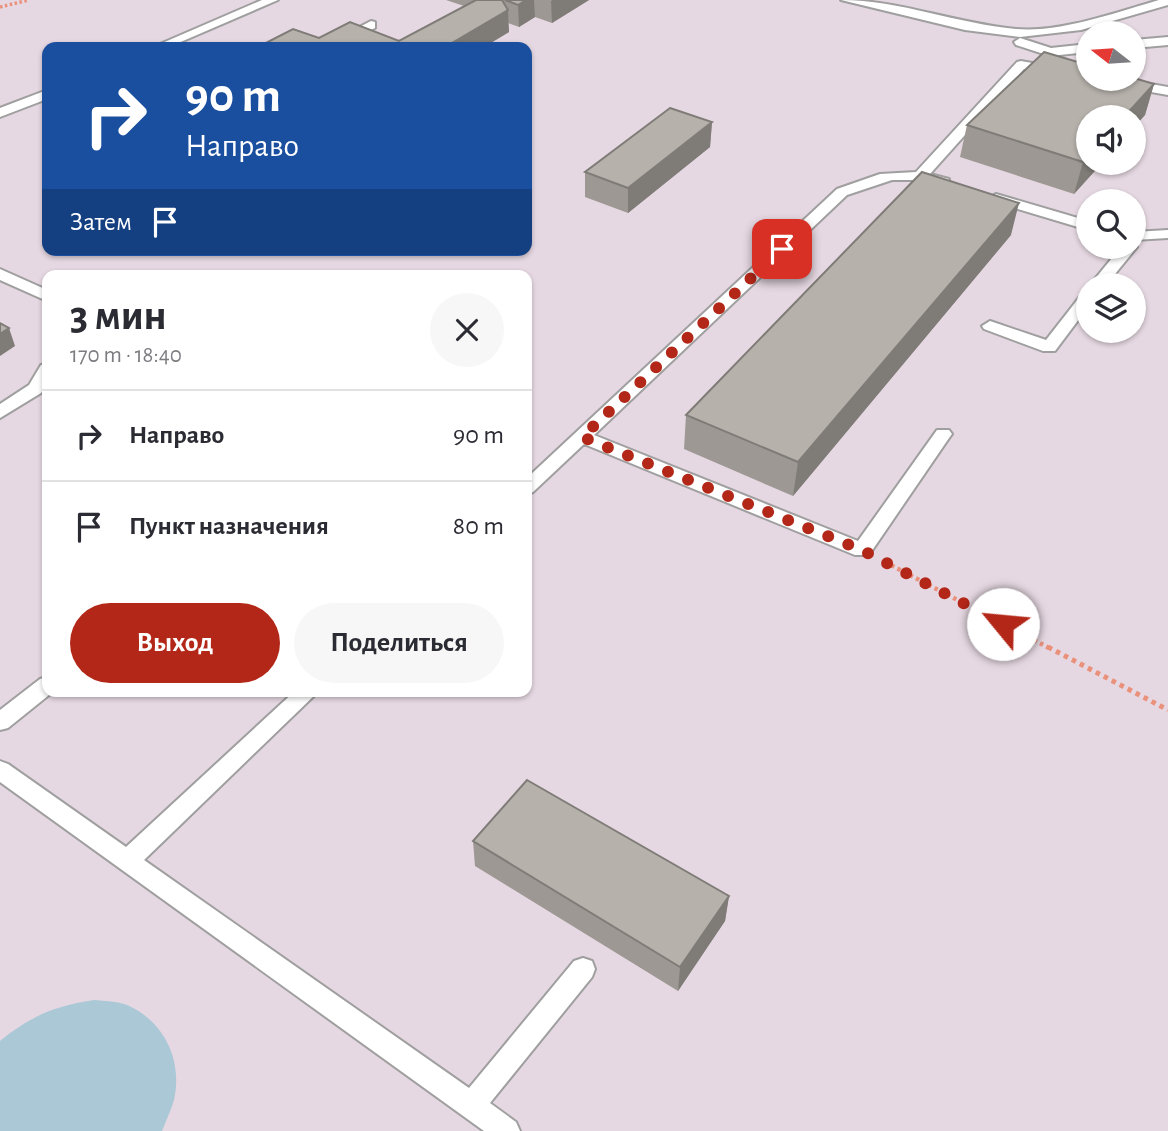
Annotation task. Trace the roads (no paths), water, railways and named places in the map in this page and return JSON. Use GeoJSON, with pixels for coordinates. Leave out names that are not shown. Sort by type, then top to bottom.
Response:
{"type":"FeatureCollection","features":[{"type":"Feature","properties":{"kind":"lane"},"geometry":{"type":"LineString","coordinates":[[171,42],[272,0]]}},
{"type":"Feature","properties":{"kind":"lane"},"geometry":{"type":"LineString","coordinates":[[847,0],[965,26],[1020,33],[1081,26],[1168,1]]}},
{"type":"Feature","properties":{"kind":"lane"},"geometry":{"type":"LineString","coordinates":[[337,42],[372,25]]}},
{"type":"Feature","properties":{"kind":"lane"},"geometry":{"type":"LineString","coordinates":[[1020,41],[1050,52],[1076,49]]}},
{"type":"Feature","properties":{"kind":"lane"},"geometry":{"type":"LineString","coordinates":[[1146,43],[1168,41]]}},
{"type":"Feature","properties":{"kind":"lane"},"geometry":{"type":"LineString","coordinates":[[921,175],[1021,65],[1076,75]]}},
{"type":"Feature","properties":{"kind":"lane"},"geometry":{"type":"LineString","coordinates":[[1146,87],[1168,91]]}},
{"type":"Feature","properties":{"kind":"lane"},"geometry":{"type":"LineString","coordinates":[[0,113],[42,96]]}},
{"type":"Feature","properties":{"kind":"lane"},"geometry":{"type":"LineString","coordinates":[[532,483],[842,192],[876,178],[921,175],[960,187]]}},
{"type":"Feature","properties":{"kind":"lane"},"geometry":{"type":"LineString","coordinates":[[985,195],[1076,222]]}},
{"type":"Feature","properties":{"kind":"lane"},"geometry":{"type":"LineString","coordinates":[[1146,238],[1168,234]]}},
{"type":"Feature","properties":{"kind":"lane"},"geometry":{"type":"LineString","coordinates":[[1107,273],[1118,259]]}},
{"type":"Feature","properties":{"kind":"lane"},"geometry":{"type":"LineString","coordinates":[[0,274],[42,294]]}},
{"type":"Feature","properties":{"kind":"lane"},"geometry":{"type":"LineString","coordinates":[[990,326],[1049,347],[1076,312]]}},
{"type":"Feature","properties":{"kind":"lane"},"geometry":{"type":"LineString","coordinates":[[0,412],[35,389],[42,377]]}},
{"type":"Feature","properties":{"kind":"lane"},"geometry":{"type":"LineString","coordinates":[[582,437],[862,550],[943,434]]}},
{"type":"Feature","properties":{"kind":"lane"},"geometry":{"type":"LineString","coordinates":[[0,722],[42,689]]}},
{"type":"Feature","properties":{"kind":"lane"},"geometry":{"type":"LineString","coordinates":[[128,860],[303,697]]}},
{"type":"Feature","properties":{"kind":"lane"},"geometry":{"type":"LineString","coordinates":[[0,771],[507,1131]]}},
{"type":"Feature","properties":{"kind":"lane"},"geometry":{"type":"LineString","coordinates":[[471,1105],[583,970]]}},
{"type":"Feature","properties":{"kind":"water"},"geometry":{"type":"Polygon","coordinates":[[[94,1000],[123,1004],[140,1012],[161,1032],[168,1044],[176,1071],[176,1085],[174,1100],[162,1131],[0,1131],[0,1041],[44,1013],[94,1000]]]}}]}
